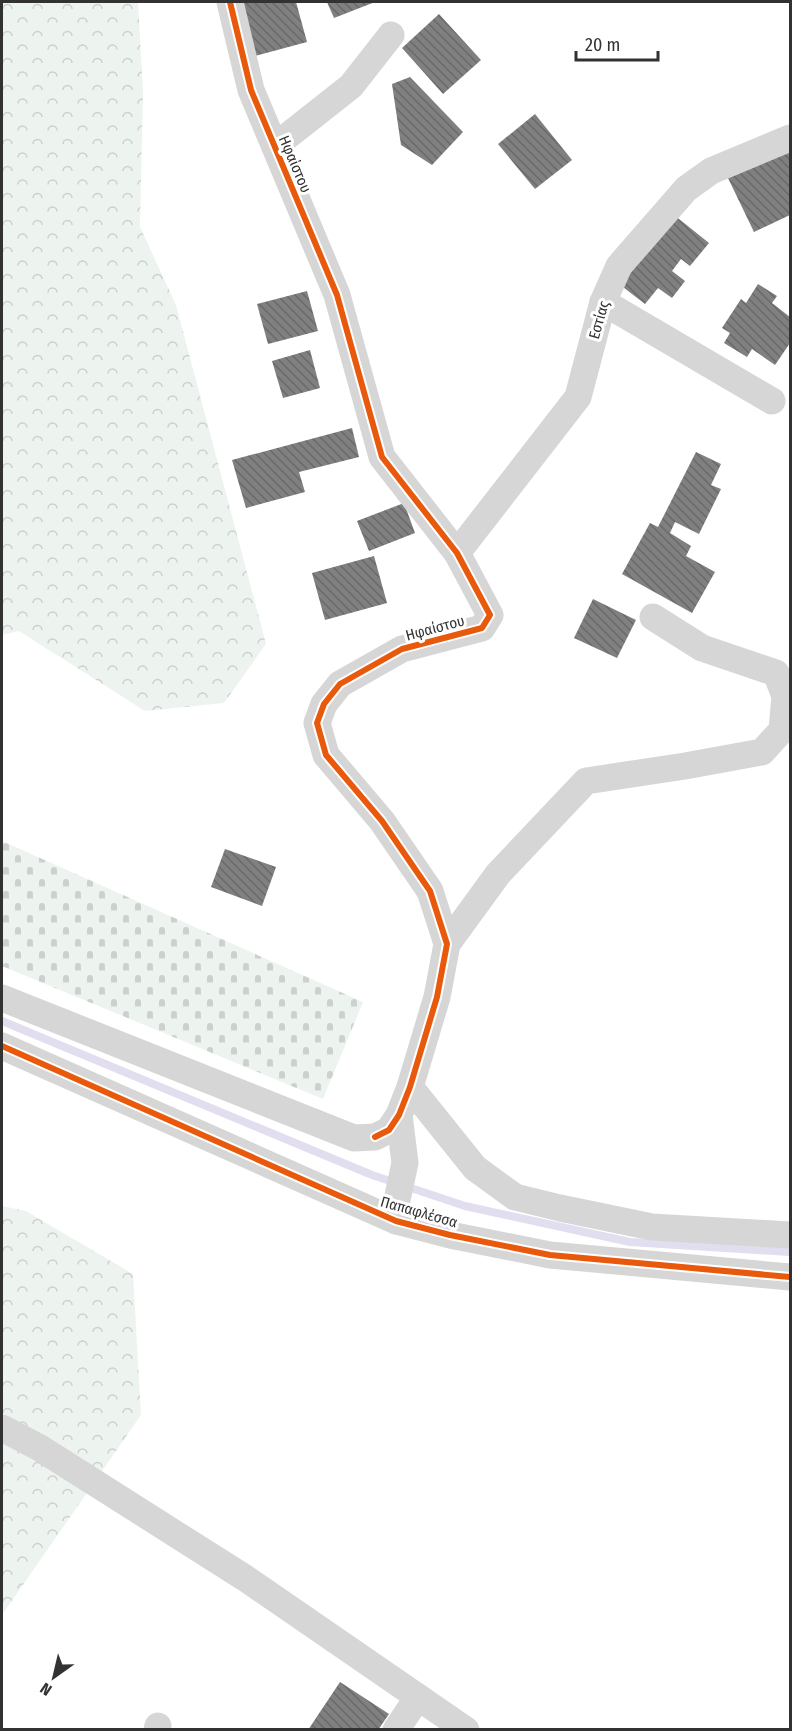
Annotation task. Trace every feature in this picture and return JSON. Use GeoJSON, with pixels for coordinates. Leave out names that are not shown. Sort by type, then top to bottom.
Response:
{"type":"FeatureCollection","features":[{"type":"Feature","properties":{"kind":"street","name":"Ηφαίστου"},"geometry":{"type":"LineString","coordinates":[[2,998],[354,1138],[375,1137],[389,1130],[399,1115],[410,1087],[437,997],[447,944],[430,891],[382,821],[326,755],[317,723],[324,704],[340,684],[402,649],[482,628],[490,615],[457,553],[382,457],[337,295],[251,90],[230,2]]}},
{"type":"Feature","properties":{"kind":"street"},"geometry":{"type":"LineString","coordinates":[[275,146],[351,86],[391,35]]}},
{"type":"Feature","properties":{"kind":"street","name":"Εστίας"},"geometry":{"type":"LineString","coordinates":[[457,553],[578,397],[603,302],[619,266],[686,189],[711,171],[790,138]]}},
{"type":"Feature","properties":{"kind":"street"},"geometry":{"type":"LineString","coordinates":[[603,302],[772,401]]}},
{"type":"Feature","properties":{"kind":"street"},"geometry":{"type":"LineString","coordinates":[[447,944],[498,874],[586,781],[762,752],[782,730],[785,696],[776,673],[702,648],[653,617]]}},
{"type":"Feature","properties":{"kind":"street","name":"Παπαφλέσσα"},"geometry":{"type":"LineString","coordinates":[[2,1046],[450,1235],[550,1255],[790,1277]]}},
{"type":"Feature","properties":{"kind":"street"},"geometry":{"type":"LineString","coordinates":[[410,1087],[475,1168],[515,1197],[652,1227],[790,1235]]}},
{"type":"Feature","properties":{"kind":"street","name":"Ηφαίστου"},"geometry":{"type":"LineString","coordinates":[[396,1211],[405,1163],[399,1115]]}},
{"type":"Feature","properties":{"kind":"street"},"geometry":{"type":"LineString","coordinates":[[2,1428],[40,1448],[245,1578],[466,1730]]}},
{"type":"Feature","properties":{"kind":"street"},"geometry":{"type":"LineString","coordinates":[[396,1730],[418,1697]]}},
{"type":"Feature","properties":{"kind":"green space"},"geometry":{"type":"Polygon","coordinates":[[[2,2],[138,2],[143,91],[140,227],[176,305],[266,644],[224,703],[145,711],[19,631],[2,635],[2,2]]]}},
{"type":"Feature","properties":{"kind":"green space"},"geometry":{"type":"Polygon","coordinates":[[[2,841],[363,1002],[323,1099],[2,966],[2,841]]]}},
{"type":"Feature","properties":{"kind":"green space"},"geometry":{"type":"Polygon","coordinates":[[[2,1206],[26,1211],[133,1274],[141,1415],[2,1615],[2,1206]]]}},
{"type":"Feature","properties":{"kind":"building"},"geometry":{"type":"Polygon","coordinates":[[[241,2],[296,2],[307,42],[255,56],[241,2]]]}},
{"type":"Feature","properties":{"kind":"building"},"geometry":{"type":"Polygon","coordinates":[[[327,2],[375,2],[334,18],[327,2]]]}},
{"type":"Feature","properties":{"kind":"building"},"geometry":{"type":"Polygon","coordinates":[[[439,14],[481,60],[443,94],[402,48],[439,14]]]}},
{"type":"Feature","properties":{"kind":"building"},"geometry":{"type":"Polygon","coordinates":[[[410,77],[463,132],[432,165],[401,145],[392,84],[410,77]]]}},
{"type":"Feature","properties":{"kind":"building"},"geometry":{"type":"Polygon","coordinates":[[[535,114],[572,160],[535,189],[498,144],[535,114]]]}},
{"type":"Feature","properties":{"kind":"building"},"geometry":{"type":"Polygon","coordinates":[[[790,149],[790,215],[754,232],[728,178],[790,149]]]}},
{"type":"Feature","properties":{"kind":"building"},"geometry":{"type":"Polygon","coordinates":[[[674,215],[709,243],[690,266],[681,259],[672,271],[685,281],[672,298],[658,288],[645,304],[619,284],[674,215]]]}},
{"type":"Feature","properties":{"kind":"building"},"geometry":{"type":"Polygon","coordinates":[[[758,284],[777,296],[772,303],[790,317],[790,343],[775,365],[752,349],[747,357],[724,343],[730,333],[722,328],[741,299],[746,303],[758,284]]]}},
{"type":"Feature","properties":{"kind":"building"},"geometry":{"type":"Polygon","coordinates":[[[307,291],[318,331],[268,344],[257,304],[307,291]]]}},
{"type":"Feature","properties":{"kind":"building"},"geometry":{"type":"Polygon","coordinates":[[[310,350],[320,388],[283,398],[272,361],[310,350]]]}},
{"type":"Feature","properties":{"kind":"building"},"geometry":{"type":"Polygon","coordinates":[[[352,428],[359,457],[299,472],[305,492],[246,508],[232,460],[352,428]]]}},
{"type":"Feature","properties":{"kind":"building"},"geometry":{"type":"Polygon","coordinates":[[[696,452],[721,464],[711,485],[721,489],[699,534],[675,522],[670,533],[691,546],[686,556],[715,572],[692,613],[622,574],[650,523],[658,527],[696,452]]]}},
{"type":"Feature","properties":{"kind":"building"},"geometry":{"type":"Polygon","coordinates":[[[404,503],[415,533],[369,551],[357,521],[404,503]]]}},
{"type":"Feature","properties":{"kind":"building"},"geometry":{"type":"Polygon","coordinates":[[[374,556],[387,603],[325,620],[312,573],[374,556]]]}},
{"type":"Feature","properties":{"kind":"building"},"geometry":{"type":"Polygon","coordinates":[[[593,599],[636,620],[617,658],[574,638],[593,599]]]}},
{"type":"Feature","properties":{"kind":"building"},"geometry":{"type":"Polygon","coordinates":[[[225,849],[276,867],[262,906],[211,887],[225,849]]]}},
{"type":"Feature","properties":{"kind":"building"},"geometry":{"type":"Polygon","coordinates":[[[340,1682],[389,1714],[378,1730],[308,1730],[340,1682]]]}},
{"type":"Feature","properties":{"kind":"waterway"},"geometry":{"type":"LineString","coordinates":[[2,1021],[372,1175],[465,1206],[630,1242],[790,1252]]}},
{"type":"Feature","properties":{"kind":"cycle path"},"geometry":{"type":"LineString","coordinates":[[230,2],[251,90],[337,295],[382,457],[457,553],[490,615],[482,628],[402,649],[340,684],[324,704],[317,723],[326,755],[382,821],[430,891],[447,944],[437,997],[410,1087],[399,1115],[389,1130],[375,1137]]}},
{"type":"Feature","properties":{"kind":"cycle path"},"geometry":{"type":"LineString","coordinates":[[2,1046],[396,1221],[450,1235],[550,1255],[790,1277]]}}]}
